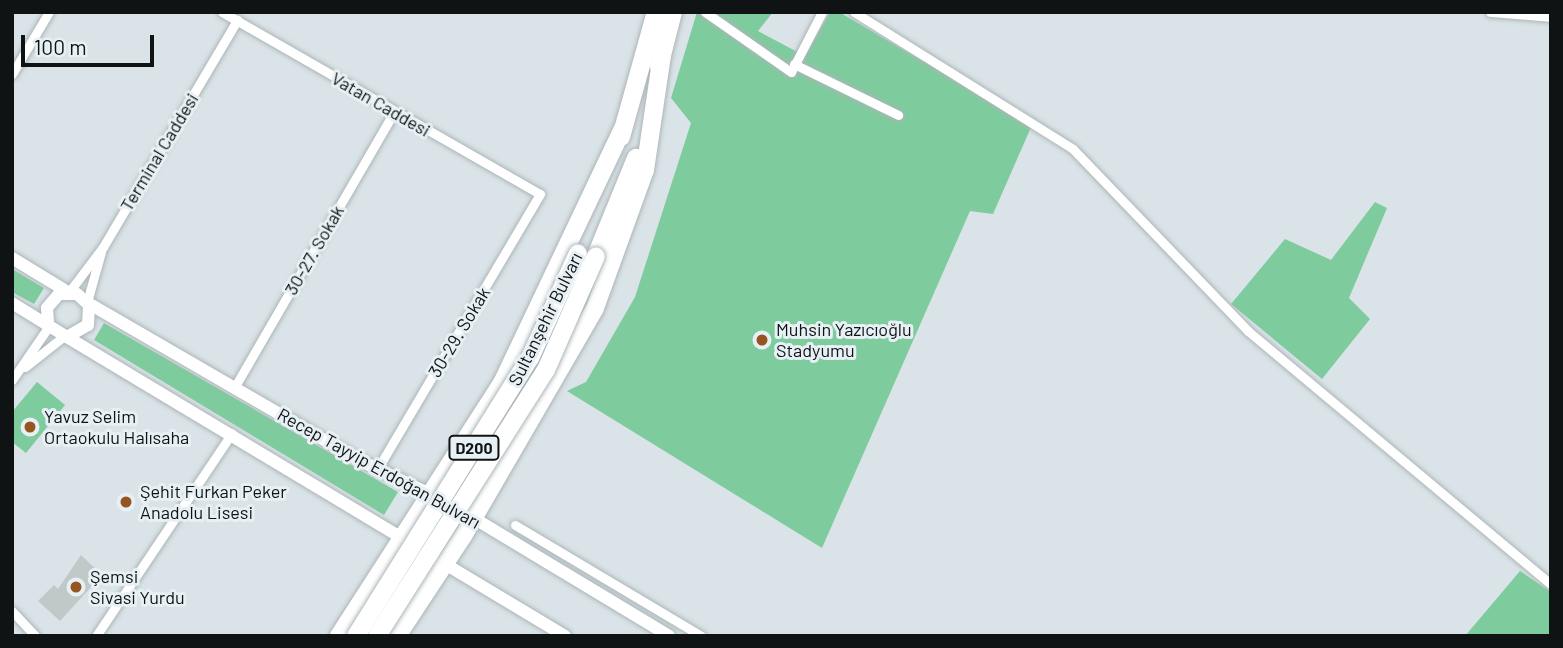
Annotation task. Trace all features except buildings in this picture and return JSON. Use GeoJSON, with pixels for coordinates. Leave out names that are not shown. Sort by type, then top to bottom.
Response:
{"type":"FeatureCollection","features":[{"type":"Feature","properties":{"kind":"highway","name":"Sultanşehir Bulvarı"},"geometry":{"type":"LineString","coordinates":[[377,636],[546,370],[587,254],[656,12]]}},
{"type":"Feature","properties":{"kind":"highway","name":"Sultanşehir Bulvarı"},"geometry":{"type":"LineString","coordinates":[[356,636],[530,358],[632,176],[673,12]]}},
{"type":"Feature","properties":{"kind":"highway"},"geometry":{"type":"LineString","coordinates":[[397,636],[473,518],[595,308],[645,170],[662,55]]}},
{"type":"Feature","properties":{"kind":"highway"},"geometry":{"type":"LineString","coordinates":[[339,636],[427,492],[502,383],[623,128]]}},
{"type":"Feature","properties":{"kind":"street"},"geometry":{"type":"LineString","coordinates":[[12,74],[49,12]]}},
{"type":"Feature","properties":{"kind":"street","name":"Vatan Caddesi"},"geometry":{"type":"LineString","coordinates":[[222,12],[540,194]]}},
{"type":"Feature","properties":{"kind":"street"},"geometry":{"type":"LineString","coordinates":[[705,12],[791,72],[822,12]]}},
{"type":"Feature","properties":{"kind":"street"},"geometry":{"type":"LineString","coordinates":[[853,12],[1073,149],[1248,331],[1551,584]]}},
{"type":"Feature","properties":{"kind":"street"},"geometry":{"type":"LineString","coordinates":[[1490,12],[1551,17]]}},
{"type":"Feature","properties":{"kind":"street","name":"Terminal Caddesi"},"geometry":{"type":"LineString","coordinates":[[68,292],[103,247],[237,20]]}},
{"type":"Feature","properties":{"kind":"street"},"geometry":{"type":"LineString","coordinates":[[794,64],[898,115]]}},
{"type":"Feature","properties":{"kind":"street","name":"30-27. Sokak"},"geometry":{"type":"LineString","coordinates":[[234,388],[394,112]]}},
{"type":"Feature","properties":{"kind":"street","name":"30-29. Sokak"},"geometry":{"type":"LineString","coordinates":[[377,470],[540,194]]}},
{"type":"Feature","properties":{"kind":"street","name":"Terminal Caddesi"},"geometry":{"type":"LineString","coordinates":[[87,303],[103,247]]}},
{"type":"Feature","properties":{"kind":"street"},"geometry":{"type":"LineString","coordinates":[[12,258],[87,303],[88,326],[66,336],[15,376]]}},
{"type":"Feature","properties":{"kind":"street"},"geometry":{"type":"LineString","coordinates":[[15,376],[49,325],[49,303],[68,292]]}},
{"type":"Feature","properties":{"kind":"street"},"geometry":{"type":"LineString","coordinates":[[12,303],[232,433],[398,540],[565,636]]}},
{"type":"Feature","properties":{"kind":"street","name":"Recep Tayyip Erdoğan Bulvarı"},"geometry":{"type":"LineString","coordinates":[[87,303],[377,470],[427,492],[473,518],[669,636]]}},
{"type":"Feature","properties":{"kind":"street"},"geometry":{"type":"LineString","coordinates":[[96,636],[232,433]]}},
{"type":"Feature","properties":{"kind":"street"},"geometry":{"type":"LineString","coordinates":[[515,525],[701,636]]}},
{"type":"Feature","properties":{"kind":"street"},"geometry":{"type":"LineString","coordinates":[[12,611],[35,636]]}},
{"type":"Feature","properties":{"kind":"green space","name":"Muhsin Yazıcıoğlu Stadyumu"},"geometry":{"type":"Polygon","coordinates":[[[697,12],[773,12],[758,31],[805,56],[830,12],[839,12],[1032,125],[993,214],[970,211],[822,548],[567,391],[586,382],[635,297],[691,123],[671,98],[697,12]]]}},
{"type":"Feature","properties":{"kind":"green space"},"geometry":{"type":"Polygon","coordinates":[[[1375,202],[1387,208],[1349,298],[1370,319],[1322,379],[1231,304],[1285,239],[1331,260],[1375,202]]]}},
{"type":"Feature","properties":{"kind":"green space"},"geometry":{"type":"Polygon","coordinates":[[[12,269],[44,288],[34,304],[12,292],[12,269]]]}},
{"type":"Feature","properties":{"kind":"green space"},"geometry":{"type":"Polygon","coordinates":[[[104,323],[398,492],[384,515],[94,340],[104,323]]]}},
{"type":"Feature","properties":{"kind":"green space","name":"Yavuz Selim Ortaokulu Halısaha"},"geometry":{"type":"Polygon","coordinates":[[[37,382],[65,405],[26,453],[12,442],[12,412],[37,382]]]}},
{"type":"Feature","properties":{"kind":"green space"},"geometry":{"type":"Polygon","coordinates":[[[1520,571],[1551,592],[1551,636],[1465,636],[1520,571]]]}},
{"type":"Feature","properties":{"kind":"place","name":"Muhsin Yazıcıoğlu Stadyumu"},"geometry":{"type":"Point","coordinates":[762,340]}},
{"type":"Feature","properties":{"kind":"place","name":"Yavuz Selim Ortaokulu Halısaha"},"geometry":{"type":"Point","coordinates":[30,427]}},
{"type":"Feature","properties":{"kind":"place","name":"Şehit Furkan Peker Anadolu Lisesi"},"geometry":{"type":"Point","coordinates":[126,502]}},
{"type":"Feature","properties":{"kind":"place","name":"Şemsi Sivasi Yurdu"},"geometry":{"type":"Point","coordinates":[76,587]}}]}
